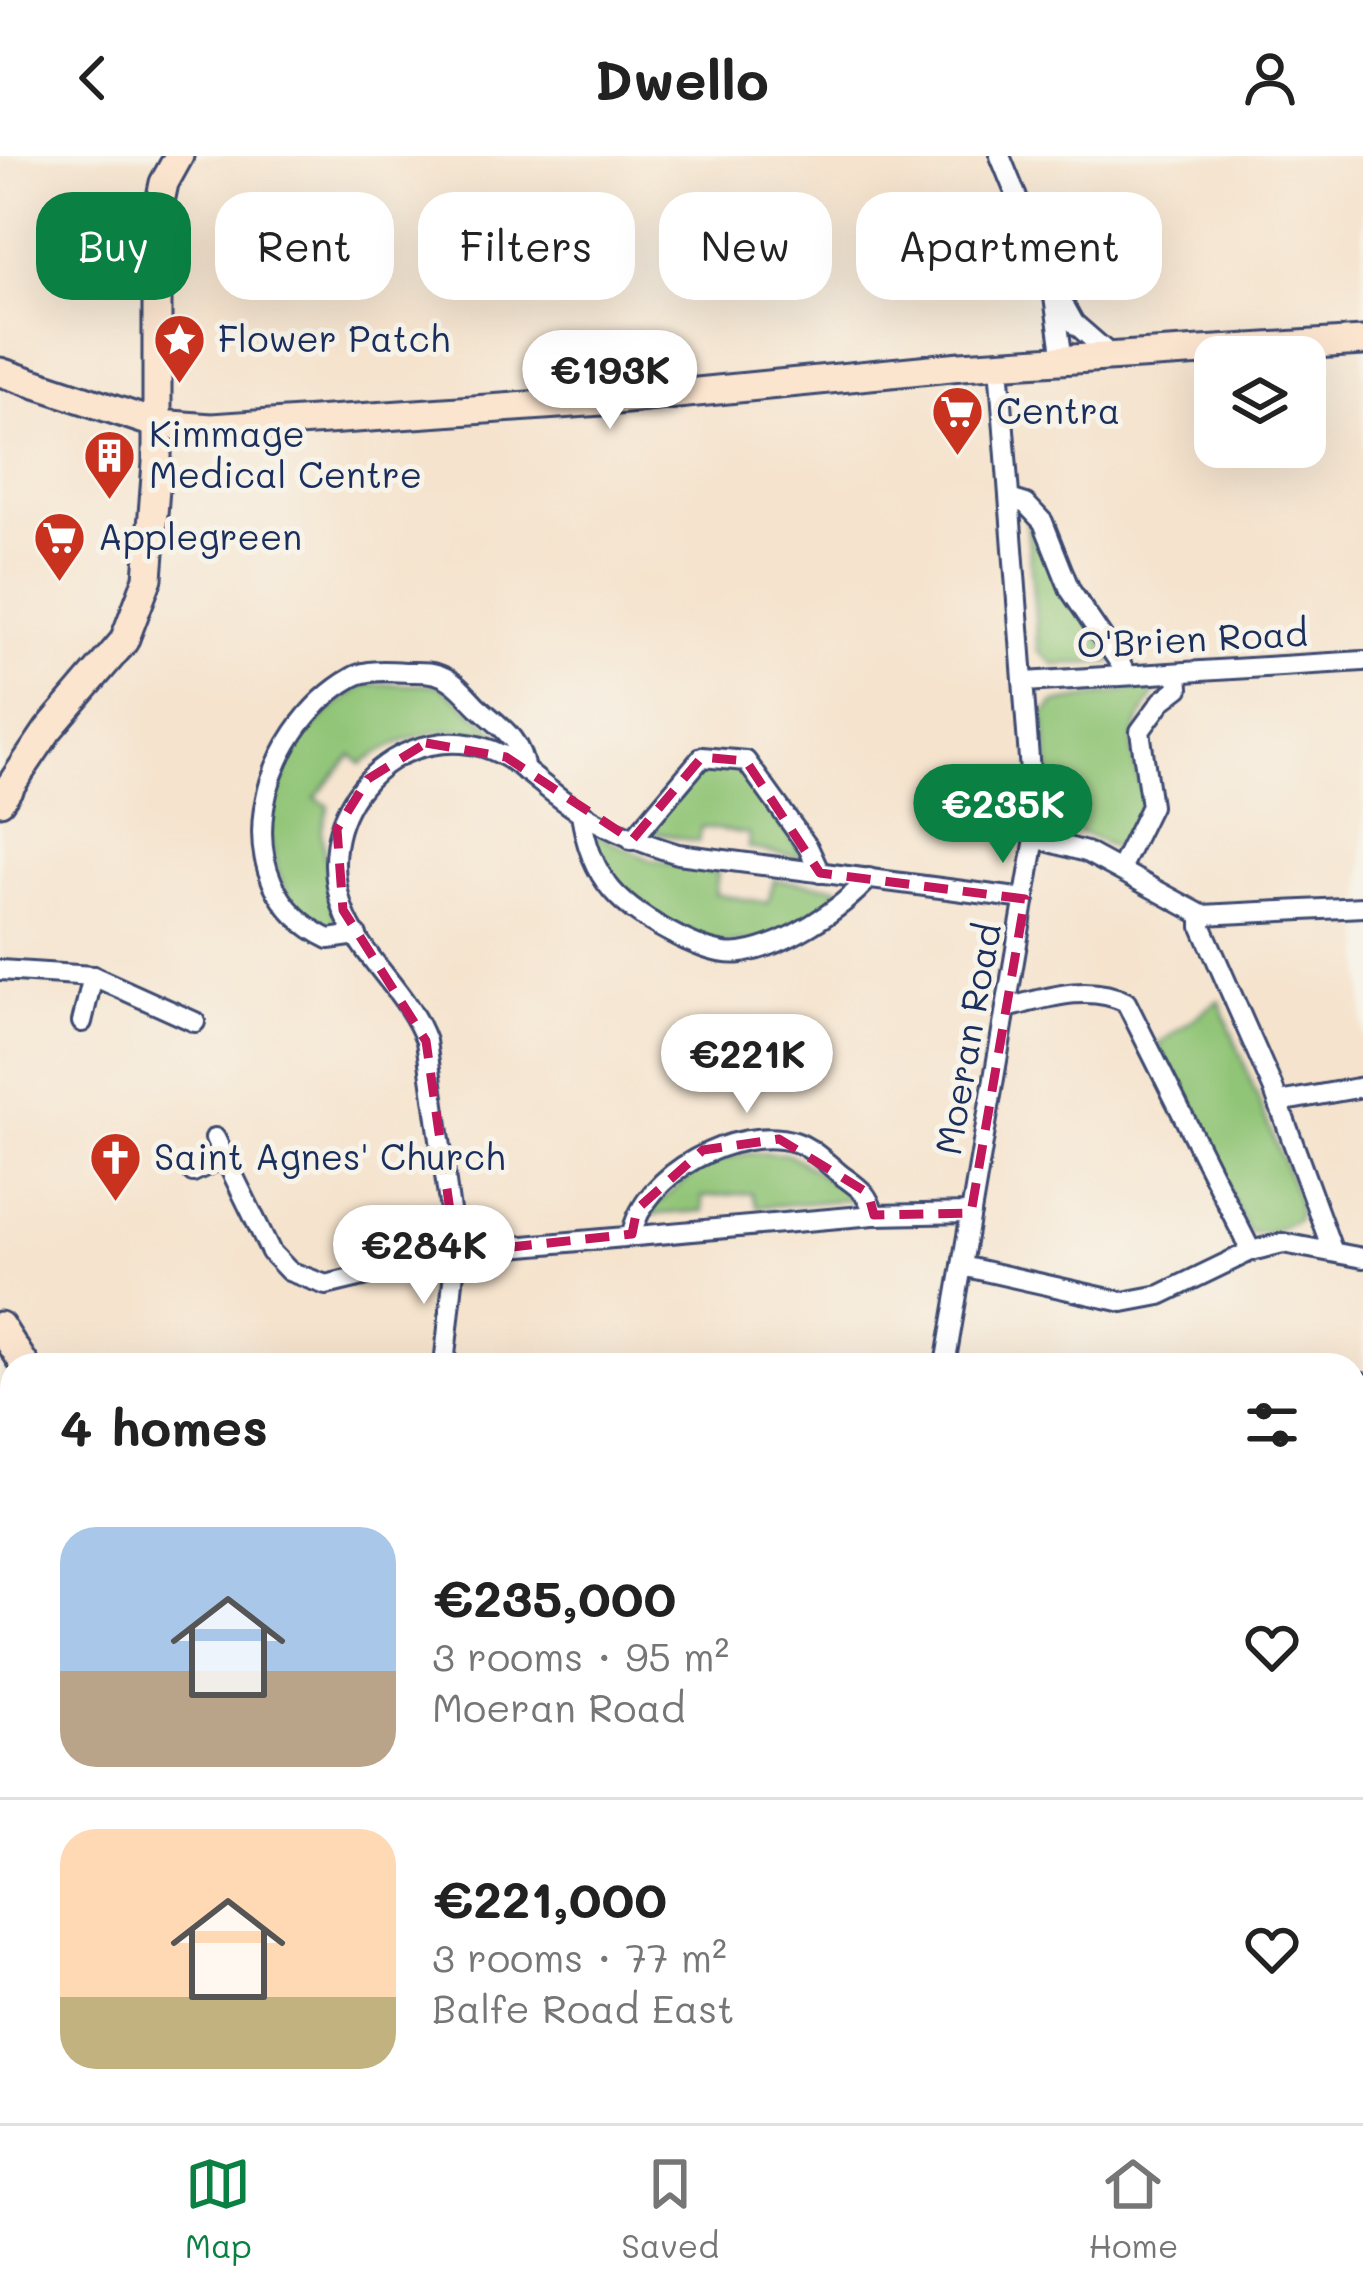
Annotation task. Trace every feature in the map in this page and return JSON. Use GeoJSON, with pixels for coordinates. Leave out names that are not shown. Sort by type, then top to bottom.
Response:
{"type":"FeatureCollection","features":[{"type":"Feature","properties":{"kind":"main road"},"geometry":{"type":"LineString","coordinates":[[0,801],[48,730],[124,641],[148,578],[157,424],[157,216],[164,183],[179,156]]}},
{"type":"Feature","properties":{"kind":"main road"},"geometry":{"type":"LineString","coordinates":[[0,372],[157,424],[311,424],[999,364],[1363,340]]}},
{"type":"Feature","properties":{"kind":"main road"},"geometry":{"type":"LineString","coordinates":[[0,1326],[17,1353]]}},
{"type":"Feature","properties":{"kind":"street"},"geometry":{"type":"LineString","coordinates":[[1000,156],[1015,192]]}},
{"type":"Feature","properties":{"kind":"street"},"geometry":{"type":"LineString","coordinates":[[1054,300],[1063,360]]}},
{"type":"Feature","properties":{"kind":"street"},"geometry":{"type":"LineString","coordinates":[[1061,300],[1074,323],[1113,357]]}},
{"type":"Feature","properties":{"kind":"street","name":"Moeran Road"},"geometry":{"type":"LineString","coordinates":[[947,1353],[1035,838],[999,364]]}},
{"type":"Feature","properties":{"kind":"street"},"geometry":{"type":"LineString","coordinates":[[1010,499],[1026,503],[1043,522],[1070,590],[1128,675]]}},
{"type":"Feature","properties":{"kind":"street","name":"O'Brien Road"},"geometry":{"type":"LineString","coordinates":[[1025,682],[1363,661]]}},
{"type":"Feature","properties":{"kind":"street"},"geometry":{"type":"LineString","coordinates":[[357,934],[329,939],[288,912],[276,891],[259,821],[263,794],[276,766],[298,726],[317,706],[356,674],[430,672],[447,678],[518,741],[525,771]]}},
{"type":"Feature","properties":{"kind":"street"},"geometry":{"type":"LineString","coordinates":[[1120,869],[1151,806],[1140,730],[1162,701],[1179,688],[1178,673]]}},
{"type":"Feature","properties":{"kind":"street"},"geometry":{"type":"LineString","coordinates":[[445,1353],[456,1253],[426,1041],[417,1015],[343,910],[336,875],[337,829],[368,779],[391,760],[426,743],[463,744],[506,757],[580,813],[632,840],[678,854],[1025,899]]}},
{"type":"Feature","properties":{"kind":"street"},"geometry":{"type":"LineString","coordinates":[[632,840],[702,757],[746,761],[808,847],[820,874]]}},
{"type":"Feature","properties":{"kind":"street"},"geometry":{"type":"LineString","coordinates":[[580,813],[596,866],[620,904],[696,945],[723,953],[778,942],[857,891],[868,878]]}},
{"type":"Feature","properties":{"kind":"street"},"geometry":{"type":"LineString","coordinates":[[1035,838],[1120,869],[1202,915],[1363,907]]}},
{"type":"Feature","properties":{"kind":"street"},"geometry":{"type":"LineString","coordinates":[[1202,915],[1202,927],[1279,1102],[1333,1252]]}},
{"type":"Feature","properties":{"kind":"street"},"geometry":{"type":"LineString","coordinates":[[0,970],[93,976],[195,1022]]}},
{"type":"Feature","properties":{"kind":"street"},"geometry":{"type":"LineString","coordinates":[[82,1022],[93,976]]}},
{"type":"Feature","properties":{"kind":"street"},"geometry":{"type":"LineString","coordinates":[[1006,1007],[1075,992],[1112,995],[1126,1002],[1251,1251]]}},
{"type":"Feature","properties":{"kind":"street"},"geometry":{"type":"LineString","coordinates":[[1279,1102],[1363,1088]]}},
{"type":"Feature","properties":{"kind":"street"},"geometry":{"type":"LineString","coordinates":[[215,1138],[272,1252],[289,1271],[326,1285],[456,1253],[874,1215],[971,1213]]}},
{"type":"Feature","properties":{"kind":"street"},"geometry":{"type":"LineString","coordinates":[[632,1234],[637,1209],[703,1150],[779,1139],[800,1143],[868,1193],[874,1215]]}},
{"type":"Feature","properties":{"kind":"street"},"geometry":{"type":"LineString","coordinates":[[193,1172],[225,1157]]}},
{"type":"Feature","properties":{"kind":"street"},"geometry":{"type":"LineString","coordinates":[[962,1266],[1123,1303],[1160,1295],[1251,1251],[1283,1244],[1363,1258]]}},
{"type":"Feature","properties":{"kind":"highlighted area"},"geometry":{"type":"Polygon","coordinates":[[[426,743],[506,757],[632,840],[702,757],[746,761],[820,873],[1025,899],[971,1213],[874,1215],[868,1193],[779,1139],[703,1150],[637,1209],[632,1234],[456,1253],[426,1041],[343,910],[337,829],[368,779],[426,743]]]}},
{"type":"Feature","properties":{"kind":"green space"},"geometry":{"type":"Polygon","coordinates":[[[1026,512],[1032,515],[1113,662],[1055,665],[1038,650],[1026,512]]]}},
{"type":"Feature","properties":{"kind":"green space"},"geometry":{"type":"Polygon","coordinates":[[[367,684],[439,685],[504,738],[447,731],[412,738],[361,764],[352,755],[315,798],[329,806],[321,831],[337,932],[304,913],[288,896],[278,873],[267,813],[280,773],[304,738],[367,684]]]}},
{"type":"Feature","properties":{"kind":"green space"},"geometry":{"type":"Polygon","coordinates":[[[1160,685],[1133,739],[1134,765],[1145,799],[1119,850],[1055,821],[1044,715],[1054,703],[1160,685]]]}},
{"type":"Feature","properties":{"kind":"green space"},"geometry":{"type":"Polygon","coordinates":[[[730,760],[752,778],[804,858],[748,848],[749,834],[701,827],[698,842],[646,830],[701,765],[730,760]]]}},
{"type":"Feature","properties":{"kind":"green space"},"geometry":{"type":"Polygon","coordinates":[[[597,835],[651,860],[718,873],[715,894],[768,903],[774,880],[839,887],[816,913],[789,930],[759,940],[695,937],[664,926],[613,883],[592,841],[597,835]]]}},
{"type":"Feature","properties":{"kind":"green space"},"geometry":{"type":"Polygon","coordinates":[[[1219,1000],[1298,1200],[1298,1219],[1272,1232],[1249,1233],[1158,1045],[1219,1000]]]}},
{"type":"Feature","properties":{"kind":"green space"},"geometry":{"type":"Polygon","coordinates":[[[749,1153],[789,1154],[857,1199],[757,1207],[752,1193],[702,1197],[704,1211],[644,1215],[706,1163],[749,1153]]]}},
{"type":"Feature","properties":{"kind":"place","name":"Flower Patch"},"geometry":{"type":"Point","coordinates":[179,385]}},
{"type":"Feature","properties":{"kind":"place","name":"Centra"},"geometry":{"type":"Point","coordinates":[957,457]}},
{"type":"Feature","properties":{"kind":"place","name":"Kimmage Medical Centre"},"geometry":{"type":"Point","coordinates":[110,501]}},
{"type":"Feature","properties":{"kind":"place","name":"Applegreen"},"geometry":{"type":"Point","coordinates":[59,583]}},
{"type":"Feature","properties":{"kind":"place","name":"Saint Agnes' Church"},"geometry":{"type":"Point","coordinates":[115,1203]}}]}
